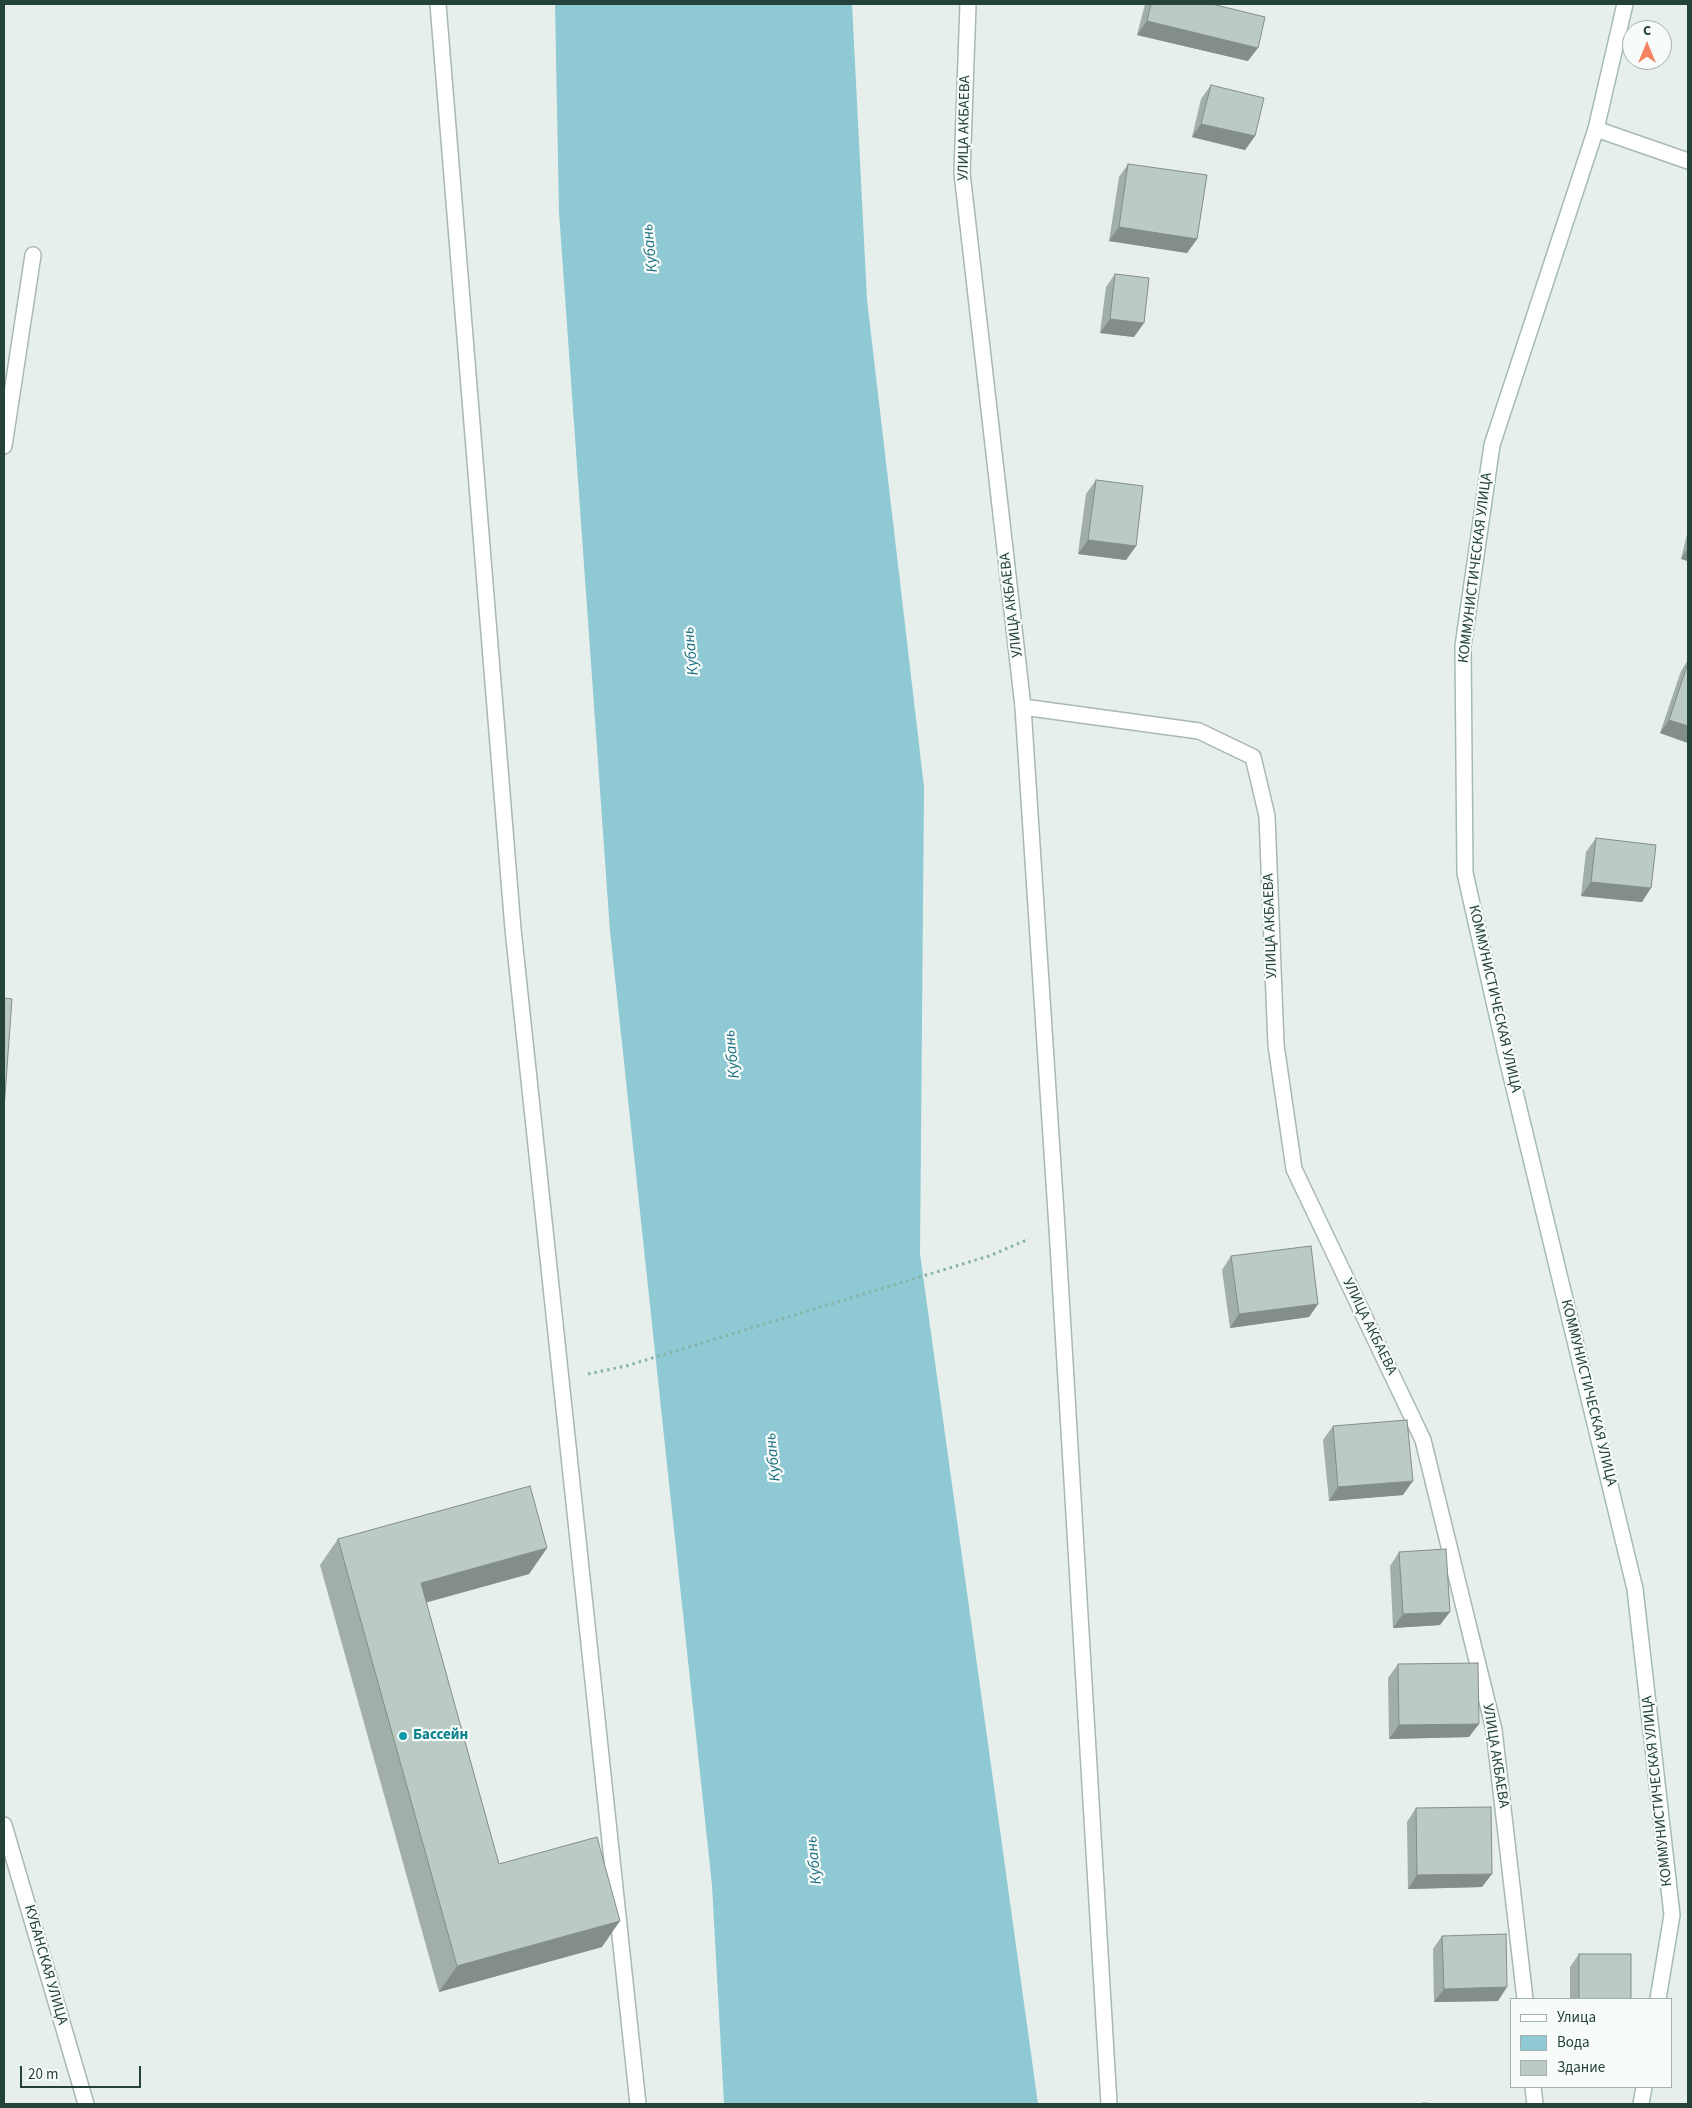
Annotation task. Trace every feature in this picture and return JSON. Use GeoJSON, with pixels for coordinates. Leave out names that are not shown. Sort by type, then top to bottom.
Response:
{"type":"FeatureCollection","features":[{"type":"Feature","properties":{"kind":"street"},"geometry":{"type":"LineString","coordinates":[[438,4],[513,929],[638,2104]]}},
{"type":"Feature","properties":{"kind":"street","name":"УЛИЦА АКБАЕВА"},"geometry":{"type":"LineString","coordinates":[[968,4],[962,174],[1023,707],[1199,731],[1253,757],[1267,816],[1276,1045],[1294,1169],[1423,1440],[1494,1730],[1525,1998]]}},
{"type":"Feature","properties":{"kind":"street","name":"КОММУНИСТИЧЕСКАЯ УЛИЦА"},"geometry":{"type":"LineString","coordinates":[[1625,4],[1596,129],[1492,445],[1463,646],[1465,873],[1507,1059],[1635,1589],[1672,1915],[1658,1998]]}},
{"type":"Feature","properties":{"kind":"street"},"geometry":{"type":"LineString","coordinates":[[1596,129],[1688,162]]}},
{"type":"Feature","properties":{"kind":"street"},"geometry":{"type":"LineString","coordinates":[[4,446],[33,255]]}},
{"type":"Feature","properties":{"kind":"street"},"geometry":{"type":"LineString","coordinates":[[1023,707],[1057,1228],[1109,2104]]}},
{"type":"Feature","properties":{"kind":"street","name":"КУБАНСКАЯ УЛИЦА"},"geometry":{"type":"LineString","coordinates":[[4,1825],[86,2104]]}},
{"type":"Feature","properties":{"kind":"street"},"geometry":{"type":"LineString","coordinates":[[1533,2088],[1535,2104]]}},
{"type":"Feature","properties":{"kind":"street"},"geometry":{"type":"LineString","coordinates":[[1641,2104],[1644,2088]]}},
{"type":"Feature","properties":{"kind":"path"},"geometry":{"type":"LineString","coordinates":[[561,1380],[626,1366],[988,1256],[1057,1228]]}},
{"type":"Feature","properties":{"kind":"water","name":"Кубань"},"geometry":{"type":"Polygon","coordinates":[[[555,4],[852,4],[867,300],[924,787],[920,1254],[1038,2104],[724,2104],[712,1885],[610,931],[559,212],[555,4]]]}},
{"type":"Feature","properties":{"kind":"building"},"geometry":{"type":"Polygon","coordinates":[[[1151,4],[1212,4],[1265,17],[1258,48],[1147,21],[1151,4]]]}},
{"type":"Feature","properties":{"kind":"building"},"geometry":{"type":"Polygon","coordinates":[[[1211,85],[1264,98],[1255,136],[1201,124],[1211,85]]]}},
{"type":"Feature","properties":{"kind":"building"},"geometry":{"type":"Polygon","coordinates":[[[1128,164],[1207,175],[1197,239],[1119,227],[1128,164]]]}},
{"type":"Feature","properties":{"kind":"building"},"geometry":{"type":"Polygon","coordinates":[[[1115,274],[1149,278],[1144,323],[1110,319],[1115,274]]]}},
{"type":"Feature","properties":{"kind":"building"},"geometry":{"type":"Polygon","coordinates":[[[1096,480],[1143,486],[1136,546],[1088,540],[1096,480]]]}},
{"type":"Feature","properties":{"kind":"building"},"geometry":{"type":"Polygon","coordinates":[[[1688,663],[1688,726],[1669,720],[1688,663]]]}},
{"type":"Feature","properties":{"kind":"building"},"geometry":{"type":"Polygon","coordinates":[[[1596,838],[1656,845],[1651,888],[1591,882],[1596,838]]]}},
{"type":"Feature","properties":{"kind":"building"},"geometry":{"type":"Polygon","coordinates":[[[4,998],[12,999],[4,1109],[4,998]]]}},
{"type":"Feature","properties":{"kind":"building"},"geometry":{"type":"Polygon","coordinates":[[[1311,1246],[1318,1304],[1239,1314],[1231,1256],[1311,1246]]]}},
{"type":"Feature","properties":{"kind":"building"},"geometry":{"type":"Polygon","coordinates":[[[1407,1420],[1413,1481],[1338,1487],[1333,1426],[1407,1420]]]}},
{"type":"Feature","properties":{"kind":"building","name":"Бассейн"},"geometry":{"type":"Polygon","coordinates":[[[530,1486],[547,1548],[421,1583],[499,1864],[597,1837],[620,1921],[457,1966],[338,1539],[530,1486]]]}},
{"type":"Feature","properties":{"kind":"building"},"geometry":{"type":"Polygon","coordinates":[[[1446,1549],[1450,1612],[1403,1614],[1399,1552],[1446,1549]]]}},
{"type":"Feature","properties":{"kind":"building"},"geometry":{"type":"Polygon","coordinates":[[[1478,1663],[1479,1724],[1399,1725],[1398,1664],[1478,1663]]]}},
{"type":"Feature","properties":{"kind":"building"},"geometry":{"type":"Polygon","coordinates":[[[1491,1807],[1492,1874],[1417,1875],[1416,1808],[1491,1807]]]}},
{"type":"Feature","properties":{"kind":"building"},"geometry":{"type":"Polygon","coordinates":[[[1506,1934],[1507,1987],[1444,1989],[1442,1936],[1506,1934]]]}},
{"type":"Feature","properties":{"kind":"building"},"geometry":{"type":"Polygon","coordinates":[[[1579,1954],[1631,1954],[1631,1998],[1579,1998],[1579,1954]]]}},
{"type":"Feature","properties":{"kind":"place","name":"Бассейн"},"geometry":{"type":"Point","coordinates":[403,1736]}}]}
